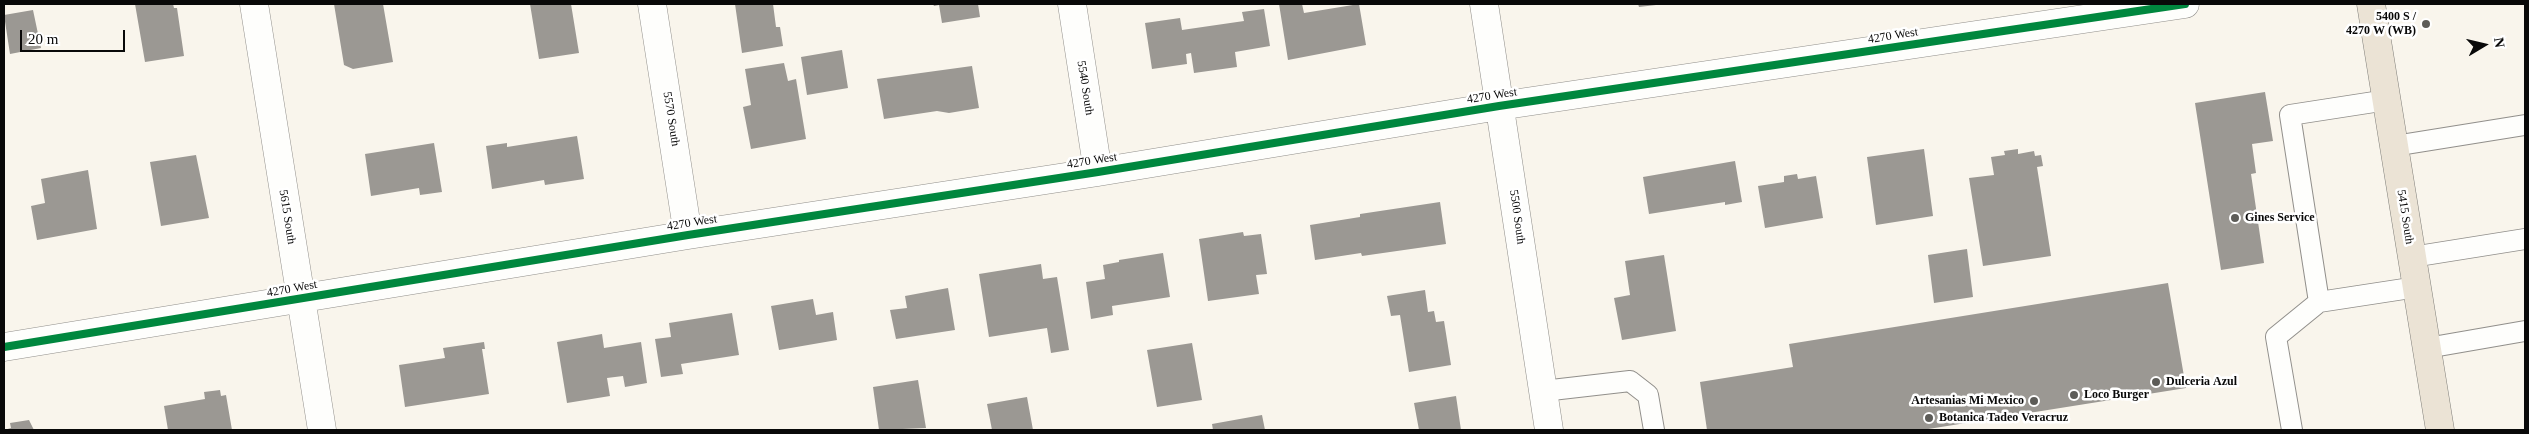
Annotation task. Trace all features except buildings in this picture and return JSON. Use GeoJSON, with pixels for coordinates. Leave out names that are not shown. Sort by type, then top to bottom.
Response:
{"type":"FeatureCollection","features":[{"type":"Feature","properties":{"kind":"main road","name":"5415 South"},"geometry":{"type":"LineString","coordinates":[[2372,4],[2440,430]]}},
{"type":"Feature","properties":{"kind":"street","name":"5615 South"},"geometry":{"type":"LineString","coordinates":[[254,4],[322,430]]}},
{"type":"Feature","properties":{"kind":"street","name":"5570 South"},"geometry":{"type":"LineString","coordinates":[[652,4],[688,235]]}},
{"type":"Feature","properties":{"kind":"street","name":"5540 South"},"geometry":{"type":"LineString","coordinates":[[1072,4],[1098,172]]}},
{"type":"Feature","properties":{"kind":"street","name":"5500 South"},"geometry":{"type":"LineString","coordinates":[[1484,4],[1549,430]]}},
{"type":"Feature","properties":{"kind":"street","name":"4270 West"},"geometry":{"type":"LineString","coordinates":[[4,347],[688,235],[1098,172],[1499,106],[2185,4]]}},
{"type":"Feature","properties":{"kind":"lane"},"geometry":{"type":"LineString","coordinates":[[2319,302],[2290,115],[2387,100]]}},
{"type":"Feature","properties":{"kind":"lane"},"geometry":{"type":"LineString","coordinates":[[2394,146],[2525,125]]}},
{"type":"Feature","properties":{"kind":"lane"},"geometry":{"type":"LineString","coordinates":[[2412,257],[2525,239]]}},
{"type":"Feature","properties":{"kind":"lane"},"geometry":{"type":"LineString","coordinates":[[2292,430],[2276,336],[2319,302],[2417,287]]}},
{"type":"Feature","properties":{"kind":"lane"},"geometry":{"type":"LineString","coordinates":[[2426,348],[2525,331]]}},
{"type":"Feature","properties":{"kind":"lane"},"geometry":{"type":"LineString","coordinates":[[1543,391],[1630,380],[1648,395],[1654,430]]}},
{"type":"Feature","properties":{"kind":"cycle path"},"geometry":{"type":"LineString","coordinates":[[4,347],[688,235],[1098,172],[1499,106],[2185,4]]}},
{"type":"Feature","properties":{"kind":"place","name":"5400 S / 4270 W (WB)"},"geometry":{"type":"Point","coordinates":[2426,24]}},
{"type":"Feature","properties":{"kind":"place","name":"Gines Service"},"geometry":{"type":"Point","coordinates":[2235,218]}},
{"type":"Feature","properties":{"kind":"place","name":"Dulceria Azul"},"geometry":{"type":"Point","coordinates":[2156,382]}},
{"type":"Feature","properties":{"kind":"place","name":"Loco Burger"},"geometry":{"type":"Point","coordinates":[2074,395]}},
{"type":"Feature","properties":{"kind":"place","name":"Artesanias Mi Mexico"},"geometry":{"type":"Point","coordinates":[2034,401]}},
{"type":"Feature","properties":{"kind":"place","name":"Botanica Tadeo Veracruz"},"geometry":{"type":"Point","coordinates":[1929,418]}}]}
